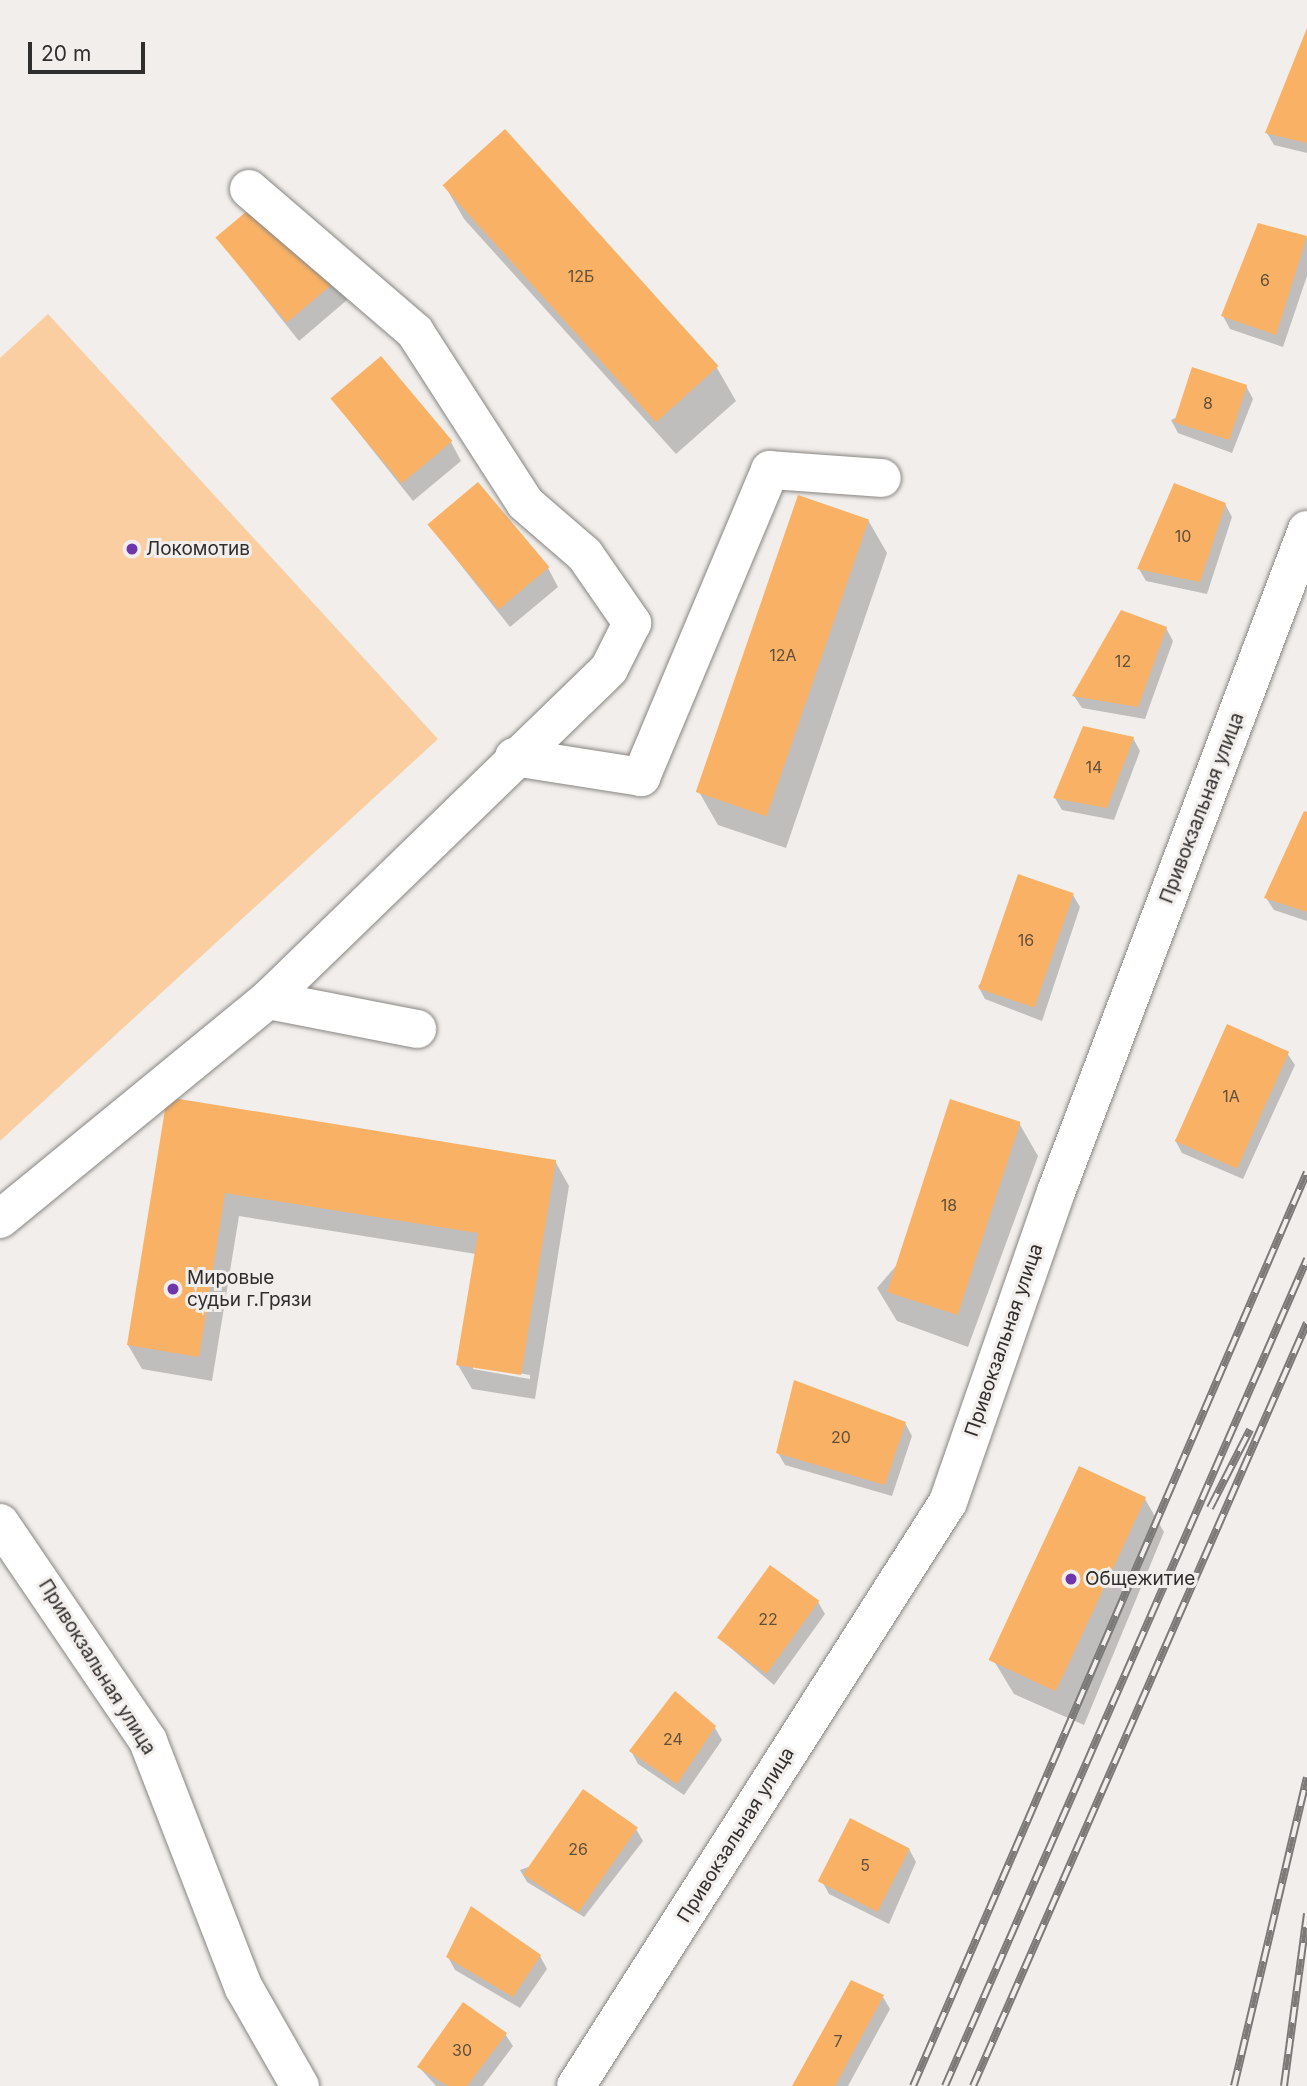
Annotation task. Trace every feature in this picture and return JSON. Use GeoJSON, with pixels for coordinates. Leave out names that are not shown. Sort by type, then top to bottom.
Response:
{"type":"FeatureCollection","features":[{"type":"Feature","properties":{"kind":"street"},"geometry":{"type":"LineString","coordinates":[[0,1219],[268,1000],[514,757],[609,669],[632,623],[585,555],[525,503],[415,332],[249,189]]}},
{"type":"Feature","properties":{"kind":"street"},"geometry":{"type":"LineString","coordinates":[[514,757],[641,777],[770,470],[882,478]]}},
{"type":"Feature","properties":{"kind":"street","name":"Привокзальная улица"},"geometry":{"type":"LineString","coordinates":[[576,2086],[948,1502],[1056,1192],[1307,530]]}},
{"type":"Feature","properties":{"kind":"street"},"geometry":{"type":"LineString","coordinates":[[268,1000],[417,1029]]}},
{"type":"Feature","properties":{"kind":"street","name":"Привокзальная улица"},"geometry":{"type":"LineString","coordinates":[[0,1523],[148,1741],[244,1988],[300,2086]]}},
{"type":"Feature","properties":{"kind":"shaded area","name":"Локомотив"},"geometry":{"type":"Polygon","coordinates":[[[48,314],[438,739],[0,1141],[0,358],[48,314]]]}},
{"type":"Feature","properties":{"kind":"building"},"geometry":{"type":"Polygon","coordinates":[[[1307,28],[1307,143],[1265,133],[1307,28]]]}},
{"type":"Feature","properties":{"kind":"building"},"geometry":{"type":"Polygon","coordinates":[[[505,129],[718,366],[656,422],[443,185],[505,129]]]}},
{"type":"Feature","properties":{"kind":"building"},"geometry":{"type":"Polygon","coordinates":[[[266,195],[337,280],[287,322],[215,237],[266,195]]]}},
{"type":"Feature","properties":{"kind":"building"},"geometry":{"type":"Polygon","coordinates":[[[1258,223],[1307,236],[1276,335],[1221,316],[1258,223]]]}},
{"type":"Feature","properties":{"kind":"building"},"geometry":{"type":"Polygon","coordinates":[[[381,356],[452,441],[402,483],[330,398],[381,356]]]}},
{"type":"Feature","properties":{"kind":"building"},"geometry":{"type":"Polygon","coordinates":[[[1192,367],[1247,385],[1229,440],[1174,422],[1192,367]]]}},
{"type":"Feature","properties":{"kind":"building"},"geometry":{"type":"Polygon","coordinates":[[[478,482],[549,567],[499,609],[427,524],[478,482]]]}},
{"type":"Feature","properties":{"kind":"building"},"geometry":{"type":"Polygon","coordinates":[[[1174,483],[1226,503],[1200,582],[1137,569],[1174,483]]]}},
{"type":"Feature","properties":{"kind":"building"},"geometry":{"type":"Polygon","coordinates":[[[798,495],[869,519],[767,816],[696,792],[798,495]]]}},
{"type":"Feature","properties":{"kind":"building"},"geometry":{"type":"Polygon","coordinates":[[[1121,610],[1167,627],[1138,707],[1072,696],[1121,610]]]}},
{"type":"Feature","properties":{"kind":"building"},"geometry":{"type":"Polygon","coordinates":[[[1083,726],[1134,737],[1107,808],[1053,798],[1083,726]]]}},
{"type":"Feature","properties":{"kind":"building"},"geometry":{"type":"Polygon","coordinates":[[[1304,811],[1307,812],[1307,912],[1264,898],[1304,811]]]}},
{"type":"Feature","properties":{"kind":"building"},"geometry":{"type":"Polygon","coordinates":[[[1018,874],[1074,893],[1034,1008],[979,988],[1018,874]]]}},
{"type":"Feature","properties":{"kind":"building"},"geometry":{"type":"Polygon","coordinates":[[[1227,1024],[1289,1052],[1237,1169],[1175,1141],[1227,1024]]]}},
{"type":"Feature","properties":{"kind":"building","name":"Мировые судьи г.Грязи"},"geometry":{"type":"Polygon","coordinates":[[[167,1097],[556,1160],[521,1375],[456,1365],[478,1233],[225,1193],[199,1357],[127,1345],[167,1097]]]}},
{"type":"Feature","properties":{"kind":"building"},"geometry":{"type":"Polygon","coordinates":[[[950,1099],[1020,1122],[958,1315],[887,1292],[950,1099]]]}},
{"type":"Feature","properties":{"kind":"building"},"geometry":{"type":"Polygon","coordinates":[[[794,1380],[906,1422],[885,1485],[776,1453],[794,1380]]]}},
{"type":"Feature","properties":{"kind":"building","name":"Общежитие"},"geometry":{"type":"Polygon","coordinates":[[[1079,1466],[1146,1497],[1056,1691],[989,1660],[1079,1466]]]}},
{"type":"Feature","properties":{"kind":"building"},"geometry":{"type":"Polygon","coordinates":[[[770,1565],[819,1601],[766,1674],[717,1638],[770,1565]]]}},
{"type":"Feature","properties":{"kind":"building"},"geometry":{"type":"Polygon","coordinates":[[[675,1691],[716,1726],[677,1784],[629,1751],[675,1691]]]}},
{"type":"Feature","properties":{"kind":"building"},"geometry":{"type":"Polygon","coordinates":[[[583,1789],[638,1827],[578,1913],[523,1874],[583,1789]]]}},
{"type":"Feature","properties":{"kind":"building"},"geometry":{"type":"Polygon","coordinates":[[[850,1818],[910,1848],[877,1912],[818,1881],[850,1818]]]}},
{"type":"Feature","properties":{"kind":"building"},"geometry":{"type":"Polygon","coordinates":[[[471,1906],[541,1955],[513,1997],[446,1957],[471,1906]]]}},
{"type":"Feature","properties":{"kind":"building"},"geometry":{"type":"Polygon","coordinates":[[[851,1980],[884,1995],[835,2086],[792,2086],[851,1980]]]}},
{"type":"Feature","properties":{"kind":"building"},"geometry":{"type":"Polygon","coordinates":[[[463,2002],[507,2033],[467,2086],[448,2086],[417,2067],[463,2002]]]}},
{"type":"Feature","properties":{"kind":"railway"},"geometry":{"type":"LineString","coordinates":[[913,2086],[1307,1172]]}},
{"type":"Feature","properties":{"kind":"railway"},"geometry":{"type":"LineString","coordinates":[[945,2086],[1307,1259]]}},
{"type":"Feature","properties":{"kind":"railway"},"geometry":{"type":"LineString","coordinates":[[973,2086],[1307,1323]]}},
{"type":"Feature","properties":{"kind":"railway"},"geometry":{"type":"LineString","coordinates":[[1210,1508],[1250,1430]]}},
{"type":"Feature","properties":{"kind":"railway"},"geometry":{"type":"LineString","coordinates":[[1234,2086],[1307,1778]]}},
{"type":"Feature","properties":{"kind":"railway"},"geometry":{"type":"LineString","coordinates":[[1284,2086],[1307,1914]]}},
{"type":"Feature","properties":{"kind":"place","name":"Локомотив"},"geometry":{"type":"Point","coordinates":[132,549]}},
{"type":"Feature","properties":{"kind":"place","name":"Мировые судьи г.Грязи"},"geometry":{"type":"Point","coordinates":[173,1289]}},
{"type":"Feature","properties":{"kind":"place","name":"Общежитие"},"geometry":{"type":"Point","coordinates":[1071,1579]}}]}
